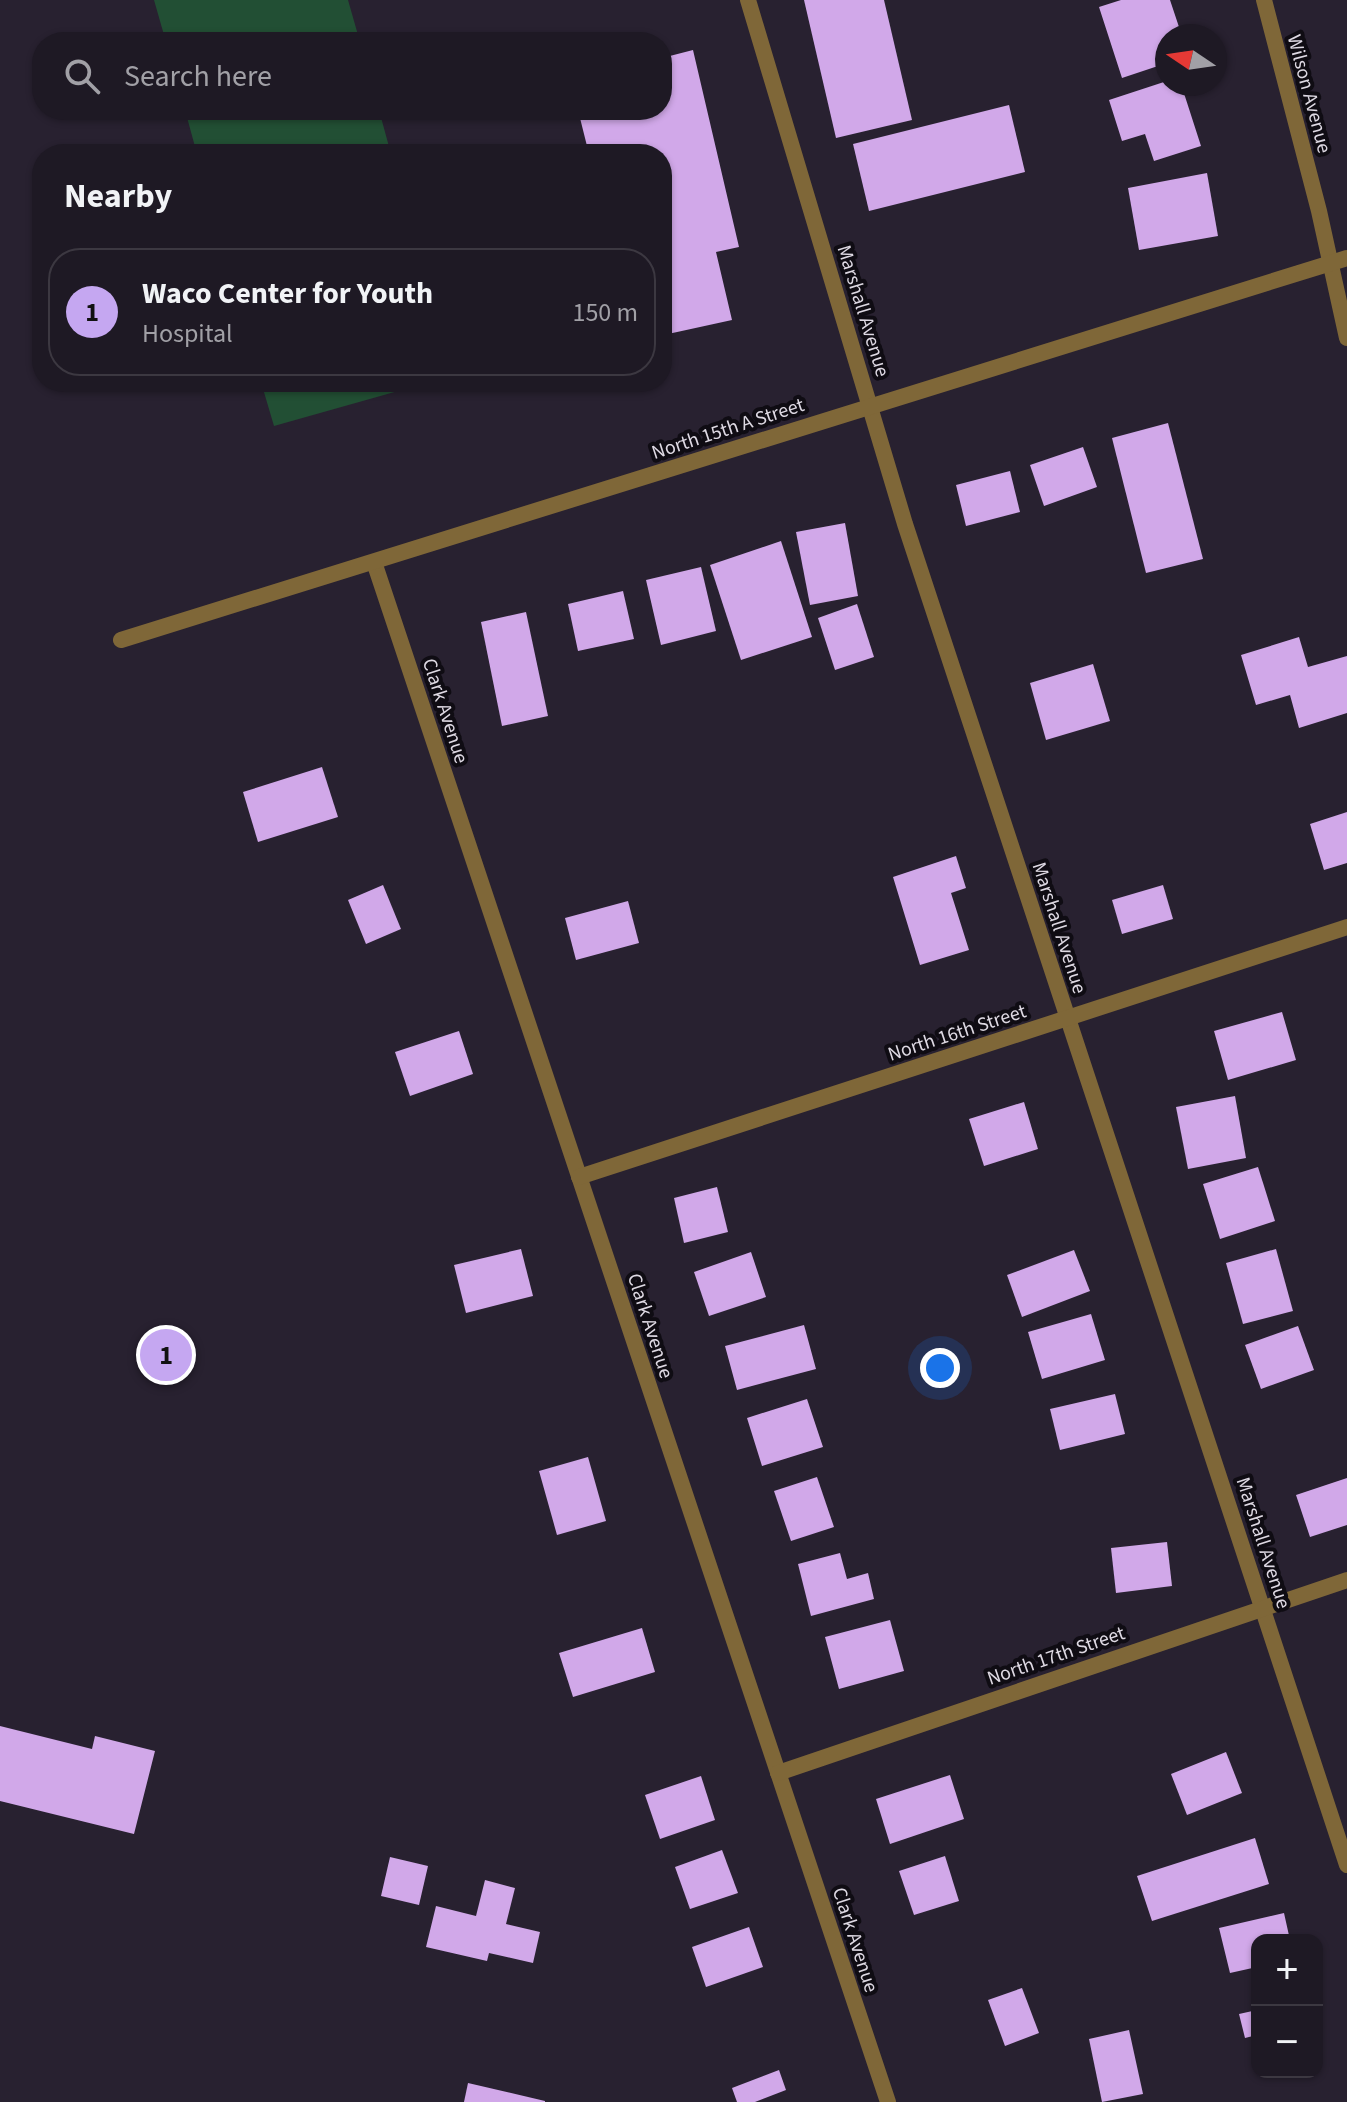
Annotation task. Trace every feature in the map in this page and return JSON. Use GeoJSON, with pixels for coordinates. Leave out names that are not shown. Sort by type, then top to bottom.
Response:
{"type":"FeatureCollection","features":[{"type":"Feature","properties":{"kind":"street","name":"Marshall Avenue"},"geometry":{"type":"LineString","coordinates":[[748,0],[910,539],[1347,1865]]}},
{"type":"Feature","properties":{"kind":"street","name":"Wilson Avenue"},"geometry":{"type":"LineString","coordinates":[[1264,0],[1339,261],[1347,338]]}},
{"type":"Feature","properties":{"kind":"street","name":"North 15th A Street"},"geometry":{"type":"LineString","coordinates":[[121,640],[1339,261]]}},
{"type":"Feature","properties":{"kind":"street","name":"Clark Avenue"},"geometry":{"type":"LineString","coordinates":[[374,562],[888,2102]]}},
{"type":"Feature","properties":{"kind":"street","name":"North 16th Street"},"geometry":{"type":"LineString","coordinates":[[579,1177],[1347,927]]}},
{"type":"Feature","properties":{"kind":"street","name":"North 17th Street"},"geometry":{"type":"LineString","coordinates":[[778,1773],[1347,1580]]}},
{"type":"Feature","properties":{"kind":"green space"},"geometry":{"type":"Polygon","coordinates":[[[154,0],[348,0],[357,32],[163,32],[154,0]]]}},
{"type":"Feature","properties":{"kind":"green space"},"geometry":{"type":"Polygon","coordinates":[[[188,120],[382,120],[388,144],[194,144],[188,120]]]}},
{"type":"Feature","properties":{"kind":"green space"},"geometry":{"type":"Polygon","coordinates":[[[264,392],[395,392],[274,426],[264,392]]]}},
{"type":"Feature","properties":{"kind":"building"},"geometry":{"type":"Polygon","coordinates":[[[804,0],[884,0],[912,120],[836,138],[804,0]]]}},
{"type":"Feature","properties":{"kind":"building"},"geometry":{"type":"Polygon","coordinates":[[[1121,0],[1170,0],[1178,24],[1155,24],[1155,67],[1122,78],[1099,7],[1121,0]]]}},
{"type":"Feature","properties":{"kind":"building"},"geometry":{"type":"Polygon","coordinates":[[[693,50],[739,247],[716,252],[732,320],[672,333],[672,144],[586,144],[580,120],[672,120],[672,55],[693,50]]]}},
{"type":"Feature","properties":{"kind":"building"},"geometry":{"type":"Polygon","coordinates":[[[1155,85],[1155,96],[1185,96],[1201,146],[1154,161],[1145,134],[1122,141],[1109,100],[1155,85]]]}},
{"type":"Feature","properties":{"kind":"building"},"geometry":{"type":"Polygon","coordinates":[[[1009,105],[1025,172],[869,211],[853,144],[1009,105]]]}},
{"type":"Feature","properties":{"kind":"building"},"geometry":{"type":"Polygon","coordinates":[[[1207,173],[1218,236],[1139,250],[1128,188],[1207,173]]]}},
{"type":"Feature","properties":{"kind":"building"},"geometry":{"type":"Polygon","coordinates":[[[1168,423],[1203,559],[1146,573],[1112,438],[1168,423]]]}},
{"type":"Feature","properties":{"kind":"building"},"geometry":{"type":"Polygon","coordinates":[[[1083,447],[1097,487],[1044,506],[1030,465],[1083,447]]]}},
{"type":"Feature","properties":{"kind":"building"},"geometry":{"type":"Polygon","coordinates":[[[1010,471],[1020,512],[966,526],[956,485],[1010,471]]]}},
{"type":"Feature","properties":{"kind":"building"},"geometry":{"type":"Polygon","coordinates":[[[845,523],[858,596],[810,605],[796,532],[845,523]]]}},
{"type":"Feature","properties":{"kind":"building"},"geometry":{"type":"Polygon","coordinates":[[[781,541],[812,637],[741,660],[710,565],[781,541]]]}},
{"type":"Feature","properties":{"kind":"building"},"geometry":{"type":"Polygon","coordinates":[[[701,567],[716,631],[661,645],[646,580],[701,567]]]}},
{"type":"Feature","properties":{"kind":"building"},"geometry":{"type":"Polygon","coordinates":[[[623,591],[634,639],[578,651],[568,604],[623,591]]]}},
{"type":"Feature","properties":{"kind":"building"},"geometry":{"type":"Polygon","coordinates":[[[857,604],[874,657],[835,670],[818,618],[857,604]]]}},
{"type":"Feature","properties":{"kind":"building"},"geometry":{"type":"Polygon","coordinates":[[[526,612],[548,716],[502,726],[481,622],[526,612]]]}},
{"type":"Feature","properties":{"kind":"building"},"geometry":{"type":"Polygon","coordinates":[[[1299,637],[1308,667],[1347,656],[1347,713],[1299,728],[1290,695],[1256,705],[1241,655],[1299,637]]]}},
{"type":"Feature","properties":{"kind":"building"},"geometry":{"type":"Polygon","coordinates":[[[1093,664],[1110,721],[1046,740],[1030,683],[1093,664]]]}},
{"type":"Feature","properties":{"kind":"building"},"geometry":{"type":"Polygon","coordinates":[[[322,767],[338,817],[258,842],[243,792],[322,767]]]}},
{"type":"Feature","properties":{"kind":"building"},"geometry":{"type":"Polygon","coordinates":[[[1347,812],[1347,863],[1324,870],[1310,824],[1347,812]]]}},
{"type":"Feature","properties":{"kind":"building"},"geometry":{"type":"Polygon","coordinates":[[[956,856],[966,888],[951,893],[969,950],[920,965],[893,877],[956,856]]]}},
{"type":"Feature","properties":{"kind":"building"},"geometry":{"type":"Polygon","coordinates":[[[383,885],[401,929],[366,944],[348,900],[383,885]]]}},
{"type":"Feature","properties":{"kind":"building"},"geometry":{"type":"Polygon","coordinates":[[[1163,885],[1173,919],[1122,934],[1112,900],[1163,885]]]}},
{"type":"Feature","properties":{"kind":"building"},"geometry":{"type":"Polygon","coordinates":[[[628,901],[639,943],[576,960],[565,918],[628,901]]]}},
{"type":"Feature","properties":{"kind":"building"},"geometry":{"type":"Polygon","coordinates":[[[1282,1012],[1296,1060],[1228,1080],[1214,1031],[1282,1012]]]}},
{"type":"Feature","properties":{"kind":"building"},"geometry":{"type":"Polygon","coordinates":[[[459,1031],[473,1074],[410,1096],[395,1052],[459,1031]]]}},
{"type":"Feature","properties":{"kind":"building"},"geometry":{"type":"Polygon","coordinates":[[[1235,1096],[1246,1158],[1188,1169],[1176,1107],[1235,1096]]]}},
{"type":"Feature","properties":{"kind":"building"},"geometry":{"type":"Polygon","coordinates":[[[1024,1102],[1038,1149],[984,1166],[969,1119],[1024,1102]]]}},
{"type":"Feature","properties":{"kind":"building"},"geometry":{"type":"Polygon","coordinates":[[[1258,1167],[1275,1221],[1220,1239],[1203,1184],[1258,1167]]]}},
{"type":"Feature","properties":{"kind":"building"},"geometry":{"type":"Polygon","coordinates":[[[717,1187],[728,1232],[684,1243],[674,1198],[717,1187]]]}},
{"type":"Feature","properties":{"kind":"building"},"geometry":{"type":"Polygon","coordinates":[[[521,1249],[533,1296],[466,1313],[454,1265],[521,1249]]]}},
{"type":"Feature","properties":{"kind":"building"},"geometry":{"type":"Polygon","coordinates":[[[1276,1249],[1293,1311],[1243,1324],[1226,1263],[1276,1249]]]}},
{"type":"Feature","properties":{"kind":"building"},"geometry":{"type":"Polygon","coordinates":[[[1074,1250],[1090,1291],[1022,1317],[1007,1275],[1074,1250]]]}},
{"type":"Feature","properties":{"kind":"building"},"geometry":{"type":"Polygon","coordinates":[[[751,1252],[766,1297],[709,1316],[694,1272],[751,1252]]]}},
{"type":"Feature","properties":{"kind":"building"},"geometry":{"type":"Polygon","coordinates":[[[1091,1314],[1105,1360],[1042,1379],[1028,1332],[1091,1314]]]}},
{"type":"Feature","properties":{"kind":"building"},"geometry":{"type":"Polygon","coordinates":[[[804,1325],[816,1369],[737,1390],[725,1346],[804,1325]]]}},
{"type":"Feature","properties":{"kind":"building"},"geometry":{"type":"Polygon","coordinates":[[[1298,1326],[1314,1370],[1261,1389],[1245,1345],[1298,1326]]]}},
{"type":"Feature","properties":{"kind":"building"},"geometry":{"type":"Polygon","coordinates":[[[1115,1394],[1125,1434],[1060,1450],[1050,1409],[1115,1394]]]}},
{"type":"Feature","properties":{"kind":"building"},"geometry":{"type":"Polygon","coordinates":[[[807,1399],[823,1447],[762,1466],[747,1418],[807,1399]]]}},
{"type":"Feature","properties":{"kind":"building"},"geometry":{"type":"Polygon","coordinates":[[[588,1457],[606,1521],[557,1535],[539,1471],[588,1457]]]}},
{"type":"Feature","properties":{"kind":"building"},"geometry":{"type":"Polygon","coordinates":[[[817,1477],[834,1527],[791,1541],[774,1491],[817,1477]]]}},
{"type":"Feature","properties":{"kind":"building"},"geometry":{"type":"Polygon","coordinates":[[[1347,1478],[1347,1525],[1310,1537],[1296,1495],[1347,1478]]]}},
{"type":"Feature","properties":{"kind":"building"},"geometry":{"type":"Polygon","coordinates":[[[1167,1542],[1172,1586],[1116,1593],[1111,1548],[1167,1542]]]}},
{"type":"Feature","properties":{"kind":"building"},"geometry":{"type":"Polygon","coordinates":[[[840,1553],[847,1579],[868,1573],[874,1599],[811,1616],[798,1564],[840,1553]]]}},
{"type":"Feature","properties":{"kind":"building"},"geometry":{"type":"Polygon","coordinates":[[[890,1620],[904,1671],[839,1689],[825,1637],[890,1620]]]}},
{"type":"Feature","properties":{"kind":"building"},"geometry":{"type":"Polygon","coordinates":[[[642,1628],[655,1672],[573,1697],[559,1653],[642,1628]]]}},
{"type":"Feature","properties":{"kind":"building"},"geometry":{"type":"Polygon","coordinates":[[[0,1726],[92,1749],[95,1736],[155,1751],[134,1834],[0,1801],[0,1726]]]}},
{"type":"Feature","properties":{"kind":"building"},"geometry":{"type":"Polygon","coordinates":[[[1226,1752],[1242,1793],[1187,1815],[1171,1774],[1226,1752]]]}},
{"type":"Feature","properties":{"kind":"building"},"geometry":{"type":"Polygon","coordinates":[[[950,1775],[964,1819],[890,1844],[876,1799],[950,1775]]]}},
{"type":"Feature","properties":{"kind":"building"},"geometry":{"type":"Polygon","coordinates":[[[701,1776],[715,1820],[660,1839],[645,1795],[701,1776]]]}},
{"type":"Feature","properties":{"kind":"building"},"geometry":{"type":"Polygon","coordinates":[[[1255,1838],[1269,1884],[1152,1921],[1137,1876],[1255,1838]]]}},
{"type":"Feature","properties":{"kind":"building"},"geometry":{"type":"Polygon","coordinates":[[[722,1850],[738,1893],[690,1909],[675,1867],[722,1850]]]}},
{"type":"Feature","properties":{"kind":"building"},"geometry":{"type":"Polygon","coordinates":[[[945,1856],[959,1901],[914,1915],[899,1871],[945,1856]]]}},
{"type":"Feature","properties":{"kind":"building"},"geometry":{"type":"Polygon","coordinates":[[[390,1857],[428,1866],[419,1905],[381,1896],[390,1857]]]}},
{"type":"Feature","properties":{"kind":"building"},"geometry":{"type":"Polygon","coordinates":[[[485,1880],[515,1888],[506,1924],[540,1932],[533,1963],[489,1953],[487,1961],[426,1947],[436,1906],[476,1916],[485,1880]]]}},
{"type":"Feature","properties":{"kind":"building"},"geometry":{"type":"Polygon","coordinates":[[[1284,1913],[1289,1934],[1251,1934],[1251,1968],[1230,1973],[1219,1928],[1284,1913]]]}},
{"type":"Feature","properties":{"kind":"building"},"geometry":{"type":"Polygon","coordinates":[[[749,1927],[763,1967],[706,1987],[692,1947],[749,1927]]]}},
{"type":"Feature","properties":{"kind":"building"},"geometry":{"type":"Polygon","coordinates":[[[1022,1988],[1039,2033],[1005,2046],[988,2000],[1022,1988]]]}},
{"type":"Feature","properties":{"kind":"building"},"geometry":{"type":"Polygon","coordinates":[[[1251,2011],[1251,2036],[1245,2038],[1239,2014],[1251,2011]]]}},
{"type":"Feature","properties":{"kind":"building"},"geometry":{"type":"Polygon","coordinates":[[[1129,2030],[1143,2094],[1102,2102],[1089,2039],[1129,2030]]]}},
{"type":"Feature","properties":{"kind":"building"},"geometry":{"type":"Polygon","coordinates":[[[779,2070],[786,2090],[755,2102],[737,2102],[732,2088],[779,2070]]]}},
{"type":"Feature","properties":{"kind":"building"},"geometry":{"type":"Polygon","coordinates":[[[468,2083],[545,2101],[545,2102],[464,2102],[468,2083]]]}},
{"type":"Feature","properties":{"kind":"place","name":"Waco Center for Youth"},"geometry":{"type":"Point","coordinates":[166,1355]}}]}
